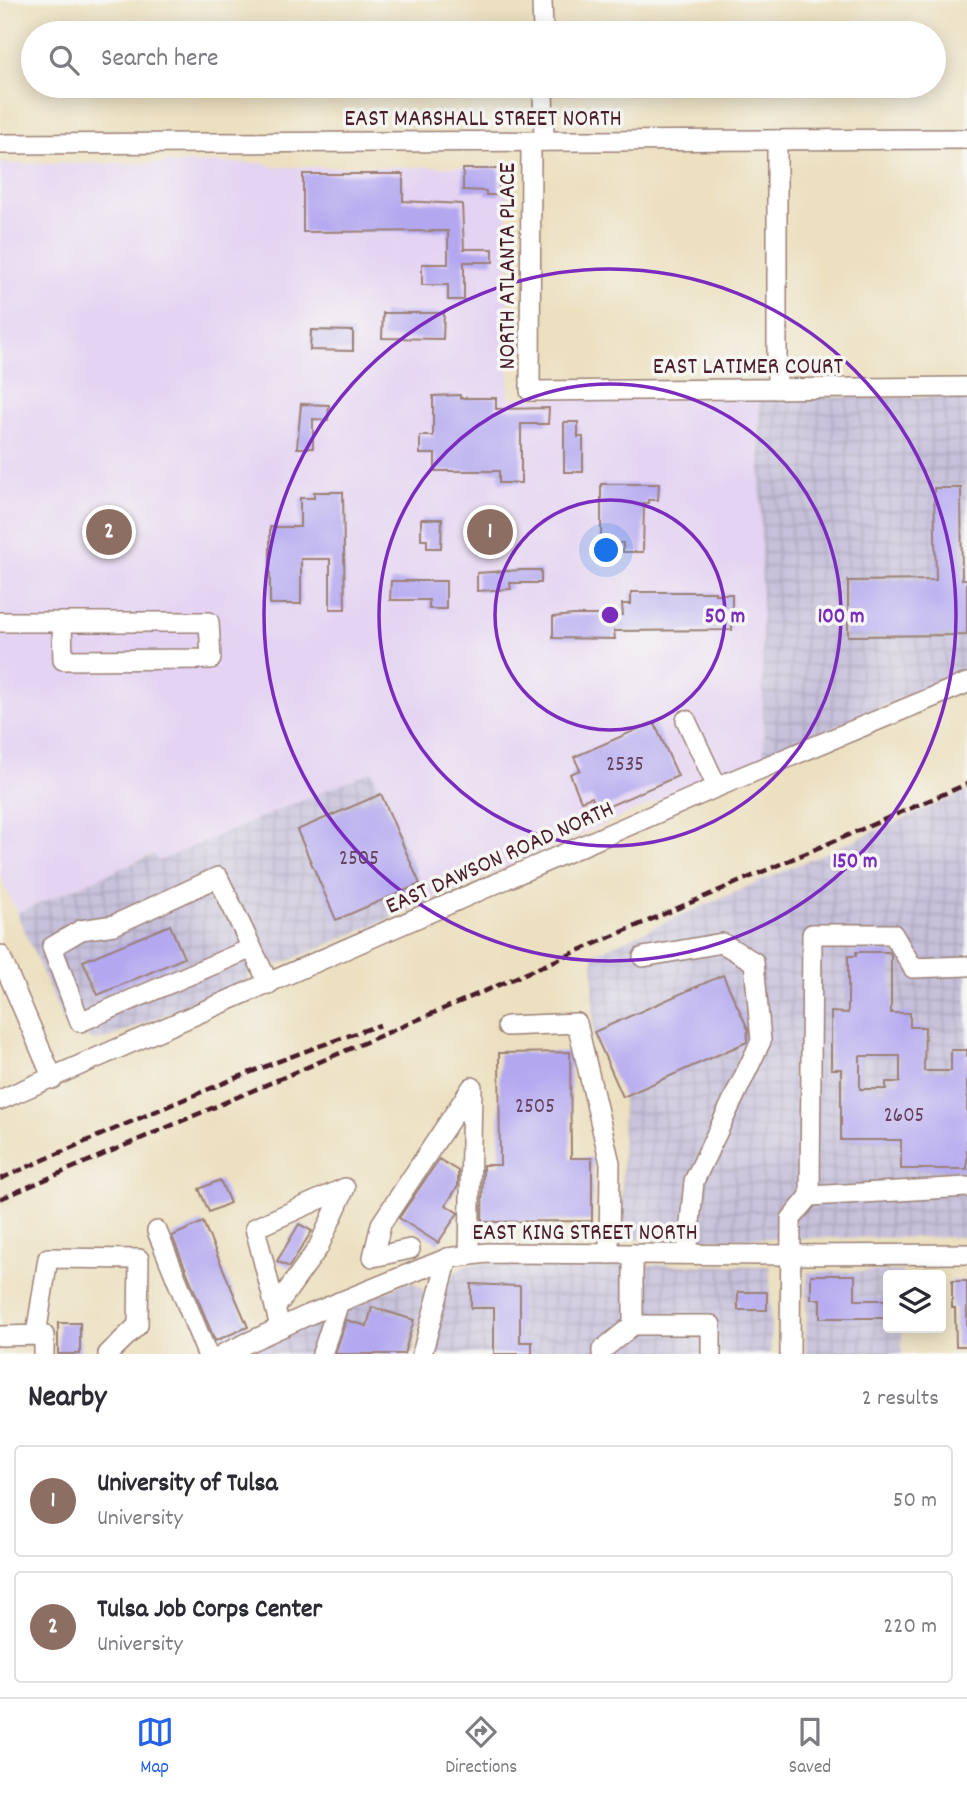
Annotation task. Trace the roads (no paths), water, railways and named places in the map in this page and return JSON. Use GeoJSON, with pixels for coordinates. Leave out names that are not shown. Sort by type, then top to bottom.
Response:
{"type":"FeatureCollection","features":[{"type":"Feature","properties":{"kind":"street"},"geometry":{"type":"LineString","coordinates":[[542,0],[543,21]]}},
{"type":"Feature","properties":{"kind":"street","name":"NORTH ATLANTA PLACE"},"geometry":{"type":"LineString","coordinates":[[530,391],[538,141],[542,98]]}},
{"type":"Feature","properties":{"kind":"street","name":"EAST MARSHALL STREET NORTH"},"geometry":{"type":"LineString","coordinates":[[0,144],[967,139]]}},
{"type":"Feature","properties":{"kind":"street"},"geometry":{"type":"LineString","coordinates":[[777,140],[777,389]]}},
{"type":"Feature","properties":{"kind":"street","name":"EAST LATIMER COURT"},"geometry":{"type":"LineString","coordinates":[[530,391],[967,387]]}},
{"type":"Feature","properties":{"kind":"street"},"geometry":{"type":"LineString","coordinates":[[0,622],[62,622],[209,622],[211,659],[63,660],[62,622]]}},
{"type":"Feature","properties":{"kind":"street","name":"EAST DAWSON ROAD NORTH"},"geometry":{"type":"LineString","coordinates":[[0,1100],[717,787],[967,683]]}},
{"type":"Feature","properties":{"kind":"street"},"geometry":{"type":"LineString","coordinates":[[686,720],[717,787]]}},
{"type":"Feature","properties":{"kind":"street"},"geometry":{"type":"LineString","coordinates":[[252,948],[80,1023],[52,947],[81,930],[114,925],[218,877],[252,948],[269,984]]}},
{"type":"Feature","properties":{"kind":"street"},"geometry":{"type":"LineString","coordinates":[[790,1354],[791,1219],[810,1196],[812,934],[893,934],[913,968],[967,966]]}},
{"type":"Feature","properties":{"kind":"street"},"geometry":{"type":"LineString","coordinates":[[643,957],[722,943],[754,962],[761,1041],[694,1181],[687,1254]]}},
{"type":"Feature","properties":{"kind":"street"},"geometry":{"type":"LineString","coordinates":[[0,955],[53,1079]]}},
{"type":"Feature","properties":{"kind":"street"},"geometry":{"type":"LineString","coordinates":[[506,1026],[577,1023],[610,1163],[609,1254]]}},
{"type":"Feature","properties":{"kind":"street"},"geometry":{"type":"LineString","coordinates":[[398,1278],[412,1242],[373,1257],[381,1224],[472,1087],[469,1255]]}},
{"type":"Feature","properties":{"kind":"street"},"geometry":{"type":"LineString","coordinates":[[275,1308],[318,1248],[345,1188],[255,1228],[275,1308],[280,1327]]}},
{"type":"Feature","properties":{"kind":"street"},"geometry":{"type":"LineString","coordinates":[[810,1196],[967,1188]]}},
{"type":"Feature","properties":{"kind":"street"},"geometry":{"type":"LineString","coordinates":[[157,1231],[207,1354]]}},
{"type":"Feature","properties":{"kind":"street"},"geometry":{"type":"LineString","coordinates":[[632,1325],[633,1254]]}},
{"type":"Feature","properties":{"kind":"street","name":"EAST KING STREET NORTH"},"geometry":{"type":"LineString","coordinates":[[223,1354],[398,1278],[448,1258],[469,1255],[967,1254]]}},
{"type":"Feature","properties":{"kind":"street"},"geometry":{"type":"LineString","coordinates":[[36,1335],[48,1258],[139,1259],[138,1325],[108,1354]]}},
{"type":"Feature","properties":{"kind":"street"},"geometry":{"type":"LineString","coordinates":[[422,1354],[448,1258]]}},
{"type":"Feature","properties":{"kind":"street"},"geometry":{"type":"LineString","coordinates":[[322,1354],[339,1302]]}},
{"type":"Feature","properties":{"kind":"street"},"geometry":{"type":"LineString","coordinates":[[602,1354],[602,1350],[632,1325],[711,1325],[712,1354]]}},
{"type":"Feature","properties":{"kind":"street"},"geometry":{"type":"LineString","coordinates":[[0,1336],[44,1335],[44,1354]]}},
{"type":"Feature","properties":{"kind":"railway"},"geometry":{"type":"LineString","coordinates":[[0,1199],[967,784]]}},
{"type":"Feature","properties":{"kind":"railway"},"geometry":{"type":"LineString","coordinates":[[0,1179],[236,1078],[380,1025]]}},
{"type":"Feature","properties":{"kind":"place","name":"Tulsa Job Corps Center"},"geometry":{"type":"Point","coordinates":[109,532]}},
{"type":"Feature","properties":{"kind":"place","name":"University of Tulsa"},"geometry":{"type":"Point","coordinates":[490,532]}}]}
